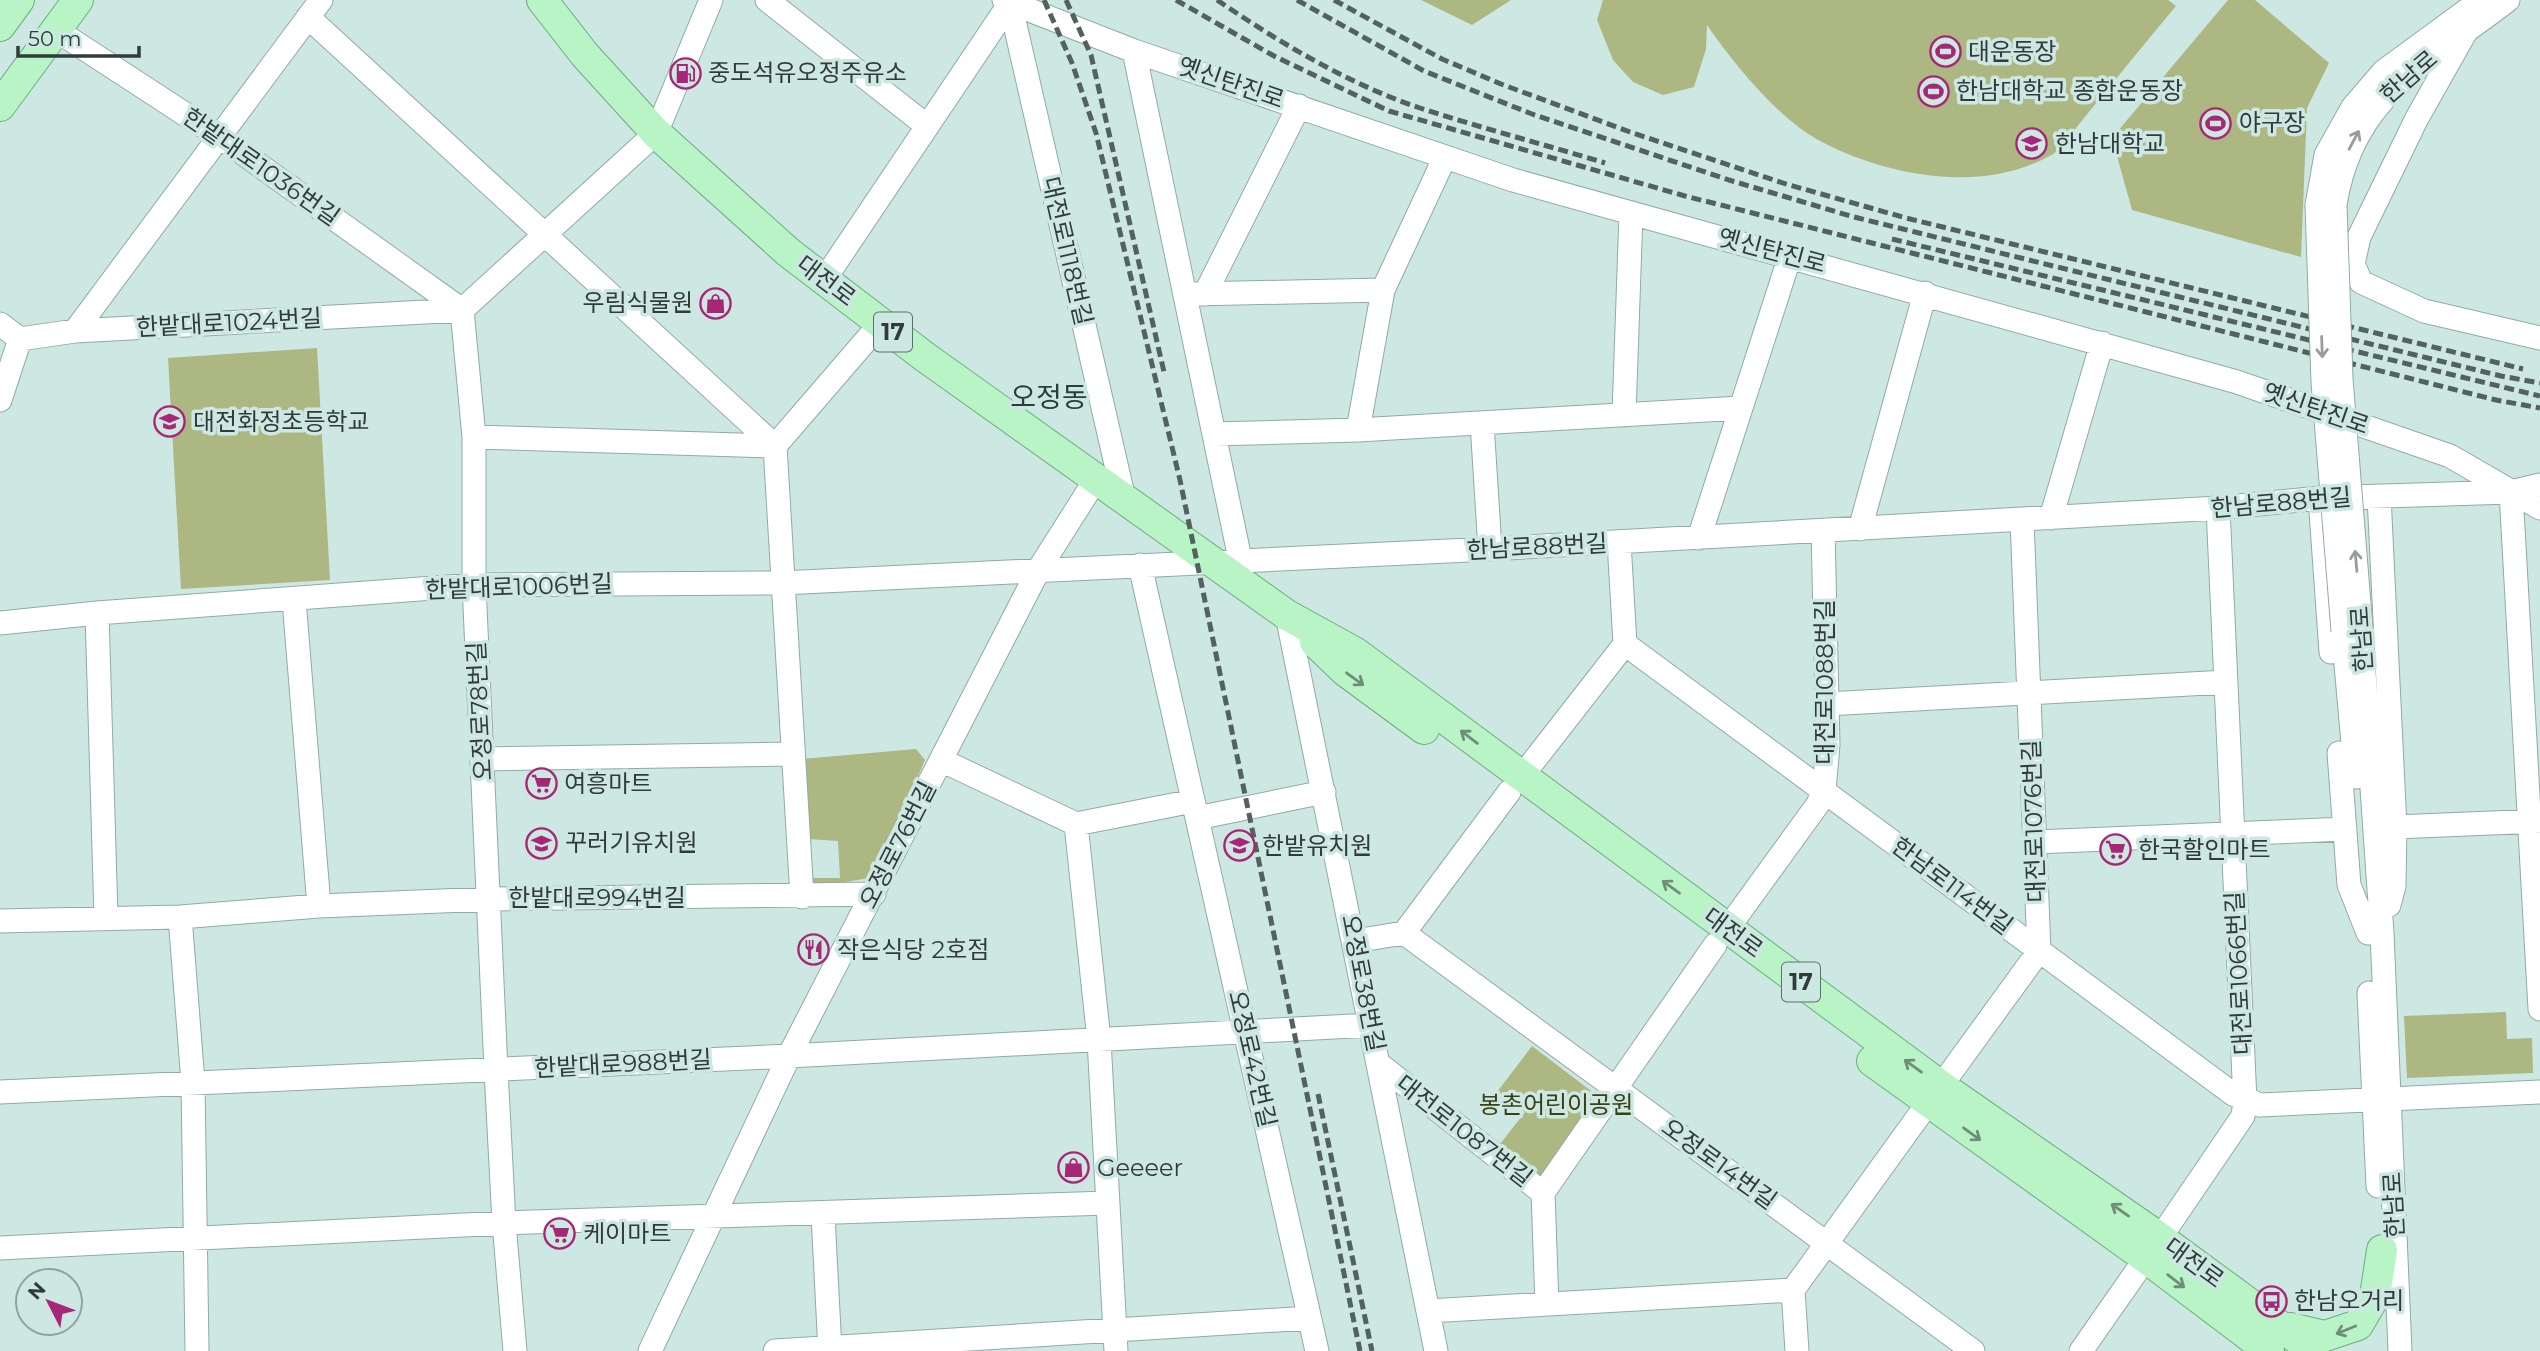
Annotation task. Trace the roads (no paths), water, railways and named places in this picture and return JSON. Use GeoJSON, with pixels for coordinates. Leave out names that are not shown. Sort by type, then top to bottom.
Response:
{"type":"FeatureCollection","features":[{"type":"Feature","properties":{"kind":"main road"},"geometry":{"type":"LineString","coordinates":[[0,26],[19,0]]}},
{"type":"Feature","properties":{"kind":"main road"},"geometry":{"type":"LineString","coordinates":[[0,106],[78,0]]}},
{"type":"Feature","properties":{"kind":"main road","name":"대전로"},"geometry":{"type":"LineString","coordinates":[[542,0],[585,55],[656,133],[756,225],[824,280],[1124,499],[1226,561],[1345,671],[1516,784],[1935,1094],[2153,1248],[2273,1338]]}},
{"type":"Feature","properties":{"kind":"main road","name":"대전로"},"geometry":{"type":"LineString","coordinates":[[2153,1248],[2235,1338],[2273,1338],[2314,1351]]}},
{"type":"Feature","properties":{"kind":"main road"},"geometry":{"type":"LineString","coordinates":[[2273,1338],[2325,1336],[2358,1325],[2375,1296],[2382,1250]]}},
{"type":"Feature","properties":{"kind":"street"},"geometry":{"type":"LineString","coordinates":[[462,310],[656,133],[711,0]]}},
{"type":"Feature","properties":{"kind":"street"},"geometry":{"type":"LineString","coordinates":[[767,0],[927,126]]}},
{"type":"Feature","properties":{"kind":"street","name":"한남로"},"geometry":{"type":"LineString","coordinates":[[2385,1351],[2375,933],[2352,630],[2323,382],[2326,155],[2353,107],[2384,71],[2481,0]]}},
{"type":"Feature","properties":{"kind":"street","name":"한남로"},"geometry":{"type":"LineString","coordinates":[[2326,205],[2356,135],[2377,104],[2400,82],[2508,0]]}},
{"type":"Feature","properties":{"kind":"street"},"geometry":{"type":"LineString","coordinates":[[824,280],[1007,1]]}},
{"type":"Feature","properties":{"kind":"street","name":"옛신탄진로"},"geometry":{"type":"LineString","coordinates":[[1007,1],[1134,51],[1513,180],[2237,382],[2450,456],[2540,508]]}},
{"type":"Feature","properties":{"kind":"street","name":"대전로1118번길"},"geometry":{"type":"LineString","coordinates":[[1007,1],[1124,499]]}},
{"type":"Feature","properties":{"kind":"street"},"geometry":{"type":"LineString","coordinates":[[75,331],[315,9],[544,236],[775,446]]}},
{"type":"Feature","properties":{"kind":"street","name":"한밭대로1036번길"},"geometry":{"type":"LineString","coordinates":[[56,30],[220,136],[462,310]]}},
{"type":"Feature","properties":{"kind":"street"},"geometry":{"type":"LineString","coordinates":[[2465,33],[2417,118],[2359,237],[2353,264],[2361,282],[2424,311],[2540,338]]}},
{"type":"Feature","properties":{"kind":"street"},"geometry":{"type":"LineString","coordinates":[[1134,51],[1195,294],[1214,435],[1226,561]]}},
{"type":"Feature","properties":{"kind":"street"},"geometry":{"type":"LineString","coordinates":[[2400,82],[2417,97],[2417,118]]}},
{"type":"Feature","properties":{"kind":"street"},"geometry":{"type":"LineString","coordinates":[[1195,294],[1299,106]]}},
{"type":"Feature","properties":{"kind":"street"},"geometry":{"type":"LineString","coordinates":[[1357,430],[1383,290],[1446,157]]}},
{"type":"Feature","properties":{"kind":"street"},"geometry":{"type":"LineString","coordinates":[[1624,415],[1631,213]]}},
{"type":"Feature","properties":{"kind":"street"},"geometry":{"type":"LineString","coordinates":[[1699,538],[1790,256]]}},
{"type":"Feature","properties":{"kind":"street"},"geometry":{"type":"LineString","coordinates":[[1195,294],[1383,290]]}},
{"type":"Feature","properties":{"kind":"street"},"geometry":{"type":"LineString","coordinates":[[1860,529],[1925,293]]}},
{"type":"Feature","properties":{"kind":"street","name":"한밭대로1024번길"},"geometry":{"type":"LineString","coordinates":[[20,339],[75,331],[462,310]]}},
{"type":"Feature","properties":{"kind":"street","name":"오정로78번길"},"geometry":{"type":"LineString","coordinates":[[462,310],[474,438],[474,585],[504,1223],[515,1351]]}},
{"type":"Feature","properties":{"kind":"street"},"geometry":{"type":"LineString","coordinates":[[802,897],[781,583],[775,446],[881,323]]}},
{"type":"Feature","properties":{"kind":"street"},"geometry":{"type":"LineString","coordinates":[[0,324],[20,339],[0,400]]}},
{"type":"Feature","properties":{"kind":"street"},"geometry":{"type":"LineString","coordinates":[[2051,518],[2102,343]]}},
{"type":"Feature","properties":{"kind":"street"},"geometry":{"type":"LineString","coordinates":[[1214,435],[1357,430],[1741,408]]}},
{"type":"Feature","properties":{"kind":"street"},"geometry":{"type":"LineString","coordinates":[[1482,423],[1489,549]]}},
{"type":"Feature","properties":{"kind":"street"},"geometry":{"type":"LineString","coordinates":[[474,438],[775,446]]}},
{"type":"Feature","properties":{"kind":"street","name":"오정로76번길"},"geometry":{"type":"LineString","coordinates":[[650,1351],[789,1056],[1039,569],[1096,479]]}},
{"type":"Feature","properties":{"kind":"street"},"geometry":{"type":"LineString","coordinates":[[2540,485],[2511,492],[2535,822],[2540,1009]]}},
{"type":"Feature","properties":{"kind":"street","name":"한남로88번길"},"geometry":{"type":"LineString","coordinates":[[1140,565],[2022,520],[2218,508],[2319,498],[2511,492]]}},
{"type":"Feature","properties":{"kind":"street"},"geometry":{"type":"LineString","coordinates":[[2375,933],[2394,886],[2395,827],[2379,496]]}},
{"type":"Feature","properties":{"kind":"street"},"geometry":{"type":"LineString","coordinates":[[2319,498],[2349,885],[2375,933]]}},
{"type":"Feature","properties":{"kind":"street","name":"대전로1066번길"},"geometry":{"type":"LineString","coordinates":[[2153,1248],[2243,1116],[2245,1101],[2218,508]]}},
{"type":"Feature","properties":{"kind":"street","name":"대전로1076번길"},"geometry":{"type":"LineString","coordinates":[[2022,520],[2039,951]]}},
{"type":"Feature","properties":{"kind":"street","name":"대전로1088번길"},"geometry":{"type":"LineString","coordinates":[[1722,937],[1818,804],[1824,790],[1828,745],[1823,531]]}},
{"type":"Feature","properties":{"kind":"street"},"geometry":{"type":"LineString","coordinates":[[1355,941],[1404,933],[1625,644],[1619,542]]}},
{"type":"Feature","properties":{"kind":"street","name":"한밭대로1006번길"},"geometry":{"type":"LineString","coordinates":[[0,623],[97,613],[474,585],[781,583],[1140,565]]}},
{"type":"Feature","properties":{"kind":"street","name":"오정로42번길"},"geometry":{"type":"LineString","coordinates":[[1140,565],[1317,1351]]}},
{"type":"Feature","properties":{"kind":"street"},"geometry":{"type":"LineString","coordinates":[[294,600],[319,906]]}},
{"type":"Feature","properties":{"kind":"street"},"geometry":{"type":"LineString","coordinates":[[97,613],[106,917]]}},
{"type":"Feature","properties":{"kind":"street","name":"오정로38번길"},"geometry":{"type":"LineString","coordinates":[[1287,615],[1436,1351]]}},
{"type":"Feature","properties":{"kind":"street","name":"한남로114번길"},"geometry":{"type":"LineString","coordinates":[[1625,644],[2245,1101]]}},
{"type":"Feature","properties":{"kind":"street"},"geometry":{"type":"LineString","coordinates":[[1827,704],[2225,682]]}},
{"type":"Feature","properties":{"kind":"street"},"geometry":{"type":"LineString","coordinates":[[482,759],[792,754]]}},
{"type":"Feature","properties":{"kind":"street"},"geometry":{"type":"LineString","coordinates":[[941,760],[1076,824],[1324,792]]}},
{"type":"Feature","properties":{"kind":"street"},"geometry":{"type":"LineString","coordinates":[[2395,827],[2535,822]]}},
{"type":"Feature","properties":{"kind":"street"},"geometry":{"type":"LineString","coordinates":[[1076,824],[1099,1040],[1115,1340]]}},
{"type":"Feature","properties":{"kind":"street"},"geometry":{"type":"LineString","coordinates":[[2035,842],[2345,829]]}},
{"type":"Feature","properties":{"kind":"street","name":"한밭대로994번길"},"geometry":{"type":"LineString","coordinates":[[0,920],[180,917],[319,906],[490,899],[874,894]]}},
{"type":"Feature","properties":{"kind":"street"},"geometry":{"type":"LineString","coordinates":[[180,917],[193,1082],[193,1237],[197,1351]]}},
{"type":"Feature","properties":{"kind":"street","name":"오정로14번길"},"geometry":{"type":"LineString","coordinates":[[1404,933],[1973,1351]]}},
{"type":"Feature","properties":{"kind":"street","name":"대전로1087번길"},"geometry":{"type":"LineString","coordinates":[[1379,1064],[1543,1192],[1722,937]]}},
{"type":"Feature","properties":{"kind":"street"},"geometry":{"type":"LineString","coordinates":[[1797,1351],[1793,1290],[2039,951]]}},
{"type":"Feature","properties":{"kind":"street","name":"한밭대로988번길"},"geometry":{"type":"LineString","coordinates":[[0,1092],[789,1056],[1371,1025]]}},
{"type":"Feature","properties":{"kind":"street"},"geometry":{"type":"LineString","coordinates":[[2245,1101],[2260,1105],[2540,1092]]}},
{"type":"Feature","properties":{"kind":"street","name":"한남로"},"geometry":{"type":"LineString","coordinates":[[2380,1100],[2400,1351]]}},
{"type":"Feature","properties":{"kind":"street"},"geometry":{"type":"LineString","coordinates":[[1543,1192],[1547,1304]]}},
{"type":"Feature","properties":{"kind":"street"},"geometry":{"type":"LineString","coordinates":[[0,1248],[504,1223],[823,1215],[1108,1203]]}},
{"type":"Feature","properties":{"kind":"street"},"geometry":{"type":"LineString","coordinates":[[823,1215],[830,1349]]}},
{"type":"Feature","properties":{"kind":"street"},"geometry":{"type":"LineString","coordinates":[[2081,1351],[2153,1248]]}},
{"type":"Feature","properties":{"kind":"street"},"geometry":{"type":"LineString","coordinates":[[1428,1311],[1793,1290]]}},
{"type":"Feature","properties":{"kind":"street"},"geometry":{"type":"LineString","coordinates":[[775,1351],[1115,1340],[1309,1318]]}},
{"type":"Feature","properties":{"kind":"railway"},"geometry":{"type":"LineString","coordinates":[[1044,0],[1072,63],[1096,133],[1180,480],[1360,1351]]}},
{"type":"Feature","properties":{"kind":"railway"},"geometry":{"type":"LineString","coordinates":[[1066,0],[1091,55],[1164,372]]}},
{"type":"Feature","properties":{"kind":"railway"},"geometry":{"type":"LineString","coordinates":[[1176,0],[1274,56],[1389,111],[1685,196],[2496,400],[2540,408]]}},
{"type":"Feature","properties":{"kind":"railway"},"geometry":{"type":"LineString","coordinates":[[1217,0],[1315,61],[1393,98],[1605,163]]}},
{"type":"Feature","properties":{"kind":"railway"},"geometry":{"type":"LineString","coordinates":[[1297,0],[1424,71],[1532,114],[1729,180],[1854,217],[2501,376],[2540,383]]}},
{"type":"Feature","properties":{"kind":"railway"},"geometry":{"type":"LineString","coordinates":[[1334,0],[1442,59],[1501,84],[1630,132],[1786,184],[1906,218],[2523,369]]}},
{"type":"Feature","properties":{"kind":"railway"},"geometry":{"type":"LineString","coordinates":[[1892,239],[2540,396]]}},
{"type":"Feature","properties":{"kind":"railway"},"geometry":{"type":"LineString","coordinates":[[1318,1094],[1372,1351]]}},
{"type":"Feature","properties":{"kind":"place","name":"대운동장"},"geometry":{"type":"Point","coordinates":[1945,52]}},
{"type":"Feature","properties":{"kind":"place","name":"중도석유오정주유소"},"geometry":{"type":"Point","coordinates":[685,73]}},
{"type":"Feature","properties":{"kind":"place","name":"한남대학교 종합운동장"},"geometry":{"type":"Point","coordinates":[1933,91]}},
{"type":"Feature","properties":{"kind":"place","name":"야구장"},"geometry":{"type":"Point","coordinates":[2216,123]}},
{"type":"Feature","properties":{"kind":"place","name":"한남대학교"},"geometry":{"type":"Point","coordinates":[2032,144]}},
{"type":"Feature","properties":{"kind":"place","name":"우림식물원"},"geometry":{"type":"Point","coordinates":[716,303]}},
{"type":"Feature","properties":{"kind":"place","name":"대전화정초등학교"},"geometry":{"type":"Point","coordinates":[170,422]}},
{"type":"Feature","properties":{"kind":"place","name":"여흥마트"},"geometry":{"type":"Point","coordinates":[541,784]}},
{"type":"Feature","properties":{"kind":"place","name":"꾸러기유치원"},"geometry":{"type":"Point","coordinates":[542,843]}},
{"type":"Feature","properties":{"kind":"place","name":"한밭유치원"},"geometry":{"type":"Point","coordinates":[1239,846]}},
{"type":"Feature","properties":{"kind":"place","name":"한국할인마트"},"geometry":{"type":"Point","coordinates":[2115,850]}},
{"type":"Feature","properties":{"kind":"place","name":"작은식당 2호점"},"geometry":{"type":"Point","coordinates":[814,950]}},
{"type":"Feature","properties":{"kind":"place","name":"Geeeer"},"geometry":{"type":"Point","coordinates":[1074,1168]}},
{"type":"Feature","properties":{"kind":"place","name":"케이마트"},"geometry":{"type":"Point","coordinates":[560,1234]}},
{"type":"Feature","properties":{"kind":"place","name":"한남오거리"},"geometry":{"type":"Point","coordinates":[2271,1301]}},
{"type":"Feature","properties":{"kind":"district","name":"오정동"},"geometry":{"type":"Point","coordinates":[1049,397]}},
{"type":"Feature","properties":{"kind":"park label","name":"봉촌어린이공원"},"geometry":{"type":"Point","coordinates":[1556,1105]}}]}
